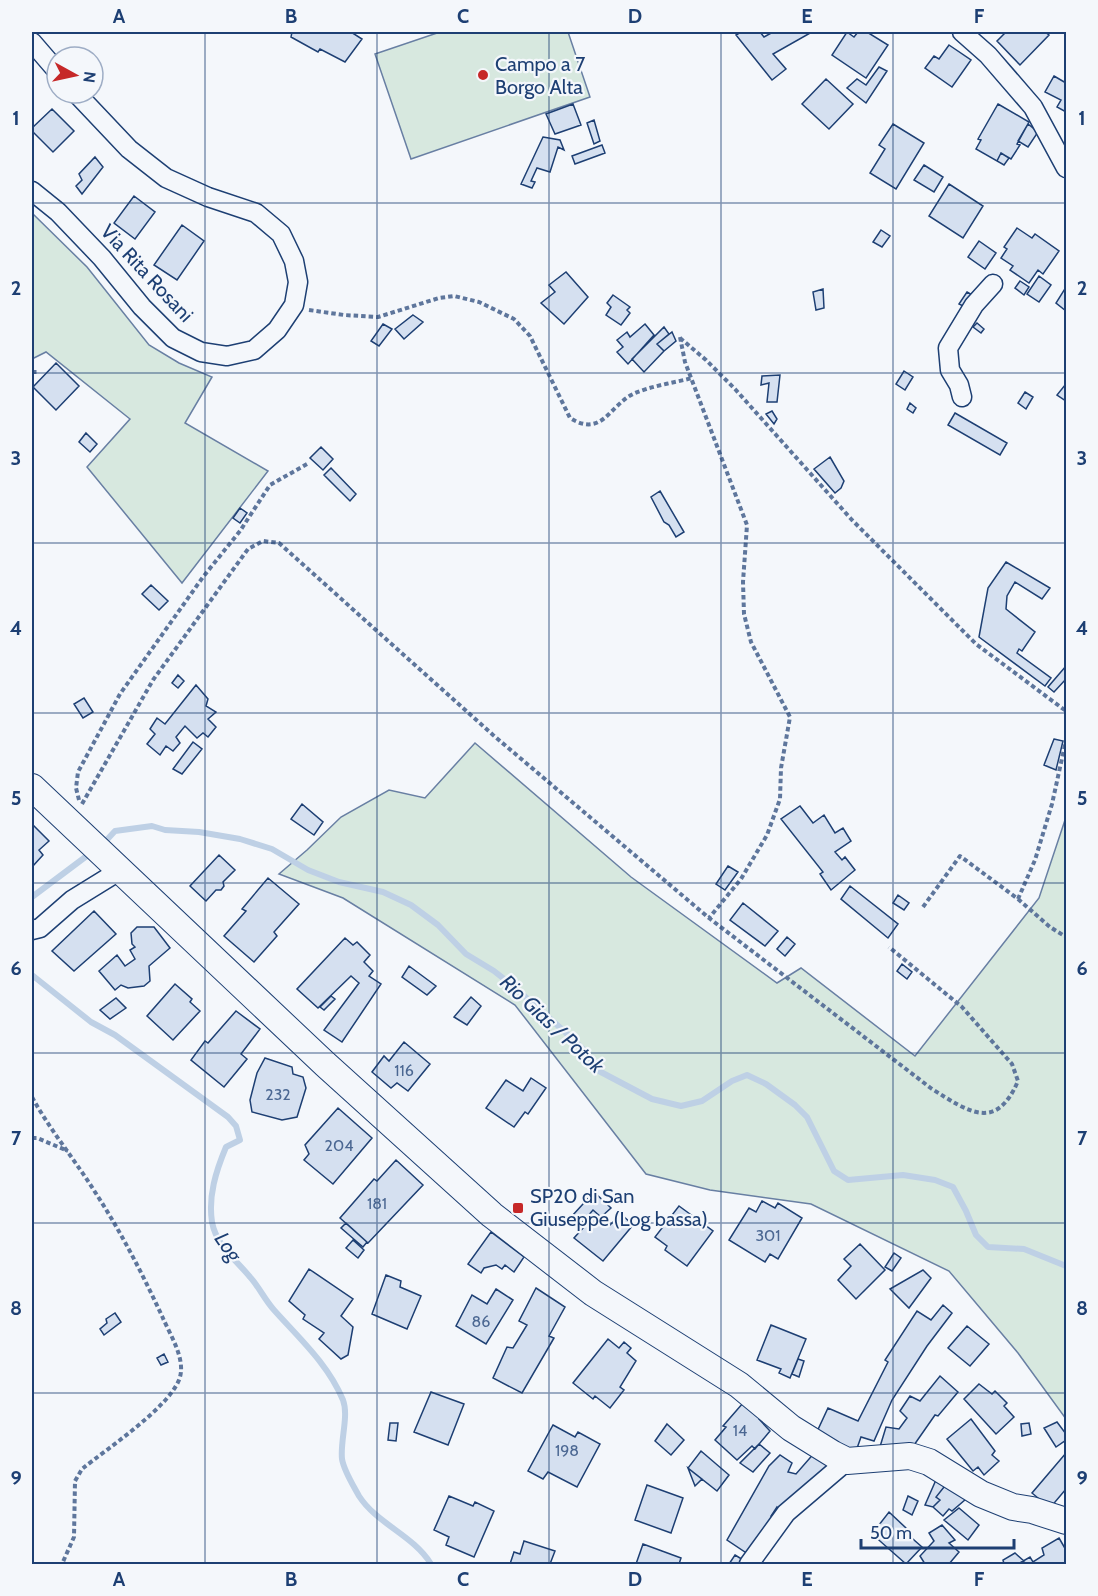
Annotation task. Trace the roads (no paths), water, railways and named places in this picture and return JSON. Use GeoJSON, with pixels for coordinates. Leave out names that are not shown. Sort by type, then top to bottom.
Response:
{"type":"FeatureCollection","features":[{"type":"Feature","properties":{"kind":"street"},"geometry":{"type":"LineString","coordinates":[[962,32],[988,55],[1033,107],[1066,168]]}},
{"type":"Feature","properties":{"kind":"street"},"geometry":{"type":"LineString","coordinates":[[32,42],[45,57]]}},
{"type":"Feature","properties":{"kind":"street","name":"Via Rita Rosani"},"geometry":{"type":"LineString","coordinates":[[32,191],[58,212],[102,258],[142,307],[173,338],[201,352],[227,356],[254,350],[277,330],[294,305],[298,282],[294,261],[281,234],[256,213],[208,197],[166,178],[129,149],[87,105]]}},
{"type":"Feature","properties":{"kind":"street"},"geometry":{"type":"LineString","coordinates":[[962,397],[959,385],[950,370],[948,348],[974,305],[993,284]]}},
{"type":"Feature","properties":{"kind":"street"},"geometry":{"type":"LineString","coordinates":[[32,787],[325,1064],[492,1215],[593,1293],[739,1385],[791,1428],[833,1455],[848,1461],[910,1456],[936,1465],[981,1494],[1013,1507],[1032,1510],[1066,1521]]}},
{"type":"Feature","properties":{"kind":"street"},"geometry":{"type":"LineString","coordinates":[[32,930],[40,928],[72,900],[119,871]]}},
{"type":"Feature","properties":{"kind":"street"},"geometry":{"type":"LineString","coordinates":[[749,1564],[786,1513],[848,1461]]}},
{"type":"Feature","properties":{"kind":"waterway","name":"Rio Gias / Potok"},"geometry":{"type":"LineString","coordinates":[[103,844],[115,831],[152,826],[165,830],[199,832],[240,839],[272,849],[308,870],[339,882],[383,892],[411,905],[438,925],[466,954],[513,986],[584,1050],[597,1070],[652,1099],[681,1106],[702,1101],[732,1081],[747,1075],[766,1084],[795,1105],[807,1117],[834,1171],[848,1180],[903,1175],[935,1180],[953,1187],[976,1235],[988,1247],[1024,1249],[1066,1266]]}},
{"type":"Feature","properties":{"kind":"waterway","name":"Rio Gias / Potok"},"geometry":{"type":"LineString","coordinates":[[32,897],[92,852]]}},
{"type":"Feature","properties":{"kind":"waterway","name":"Log"},"geometry":{"type":"LineString","coordinates":[[32,975],[91,1022],[115,1035],[228,1117],[236,1126],[240,1140],[226,1147],[214,1184],[211,1203],[214,1230],[227,1252],[312,1352],[337,1387],[345,1406],[342,1459],[359,1496],[375,1514],[415,1545],[431,1564]]}},
{"type":"Feature","properties":{"kind":"place","name":"Campo a 7 Borgo Alta"},"geometry":{"type":"Point","coordinates":[483,75]}},
{"type":"Feature","properties":{"kind":"place","name":"SP20 di San Giuseppe (Log bassa)"},"geometry":{"type":"Point","coordinates":[518,1208]}}]}
